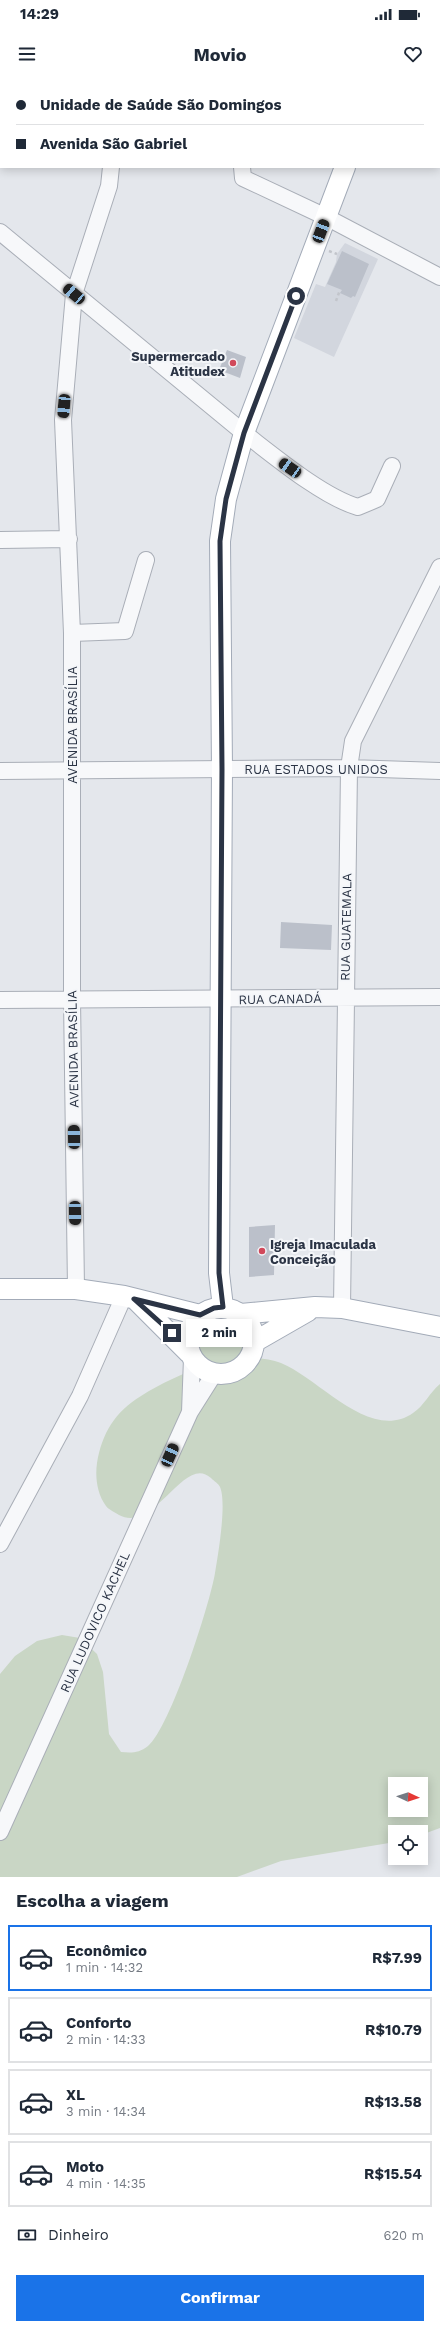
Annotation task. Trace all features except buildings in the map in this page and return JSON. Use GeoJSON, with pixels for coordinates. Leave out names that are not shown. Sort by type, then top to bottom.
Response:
{"type":"FeatureCollection","features":[{"type":"Feature","properties":{"kind":"main road"},"geometry":{"type":"LineString","coordinates":[[223,1307],[219,1273],[222,769],[220,541],[226,499],[244,433],[345,168]]}},
{"type":"Feature","properties":{"kind":"main road"},"geometry":{"type":"LineString","coordinates":[[0,1289],[76,1289],[129,1298],[200,1315]]}},
{"type":"Feature","properties":{"kind":"main road"},"geometry":{"type":"LineString","coordinates":[[129,1298],[172,1333],[201,1368],[214,1374],[231,1372],[246,1363],[252,1353],[254,1342],[251,1326],[241,1314]]}},
{"type":"Feature","properties":{"kind":"main road"},"geometry":{"type":"LineString","coordinates":[[190,1355],[187,1339],[191,1326],[200,1315],[214,1308],[223,1307],[241,1314],[315,1307],[342,1308],[440,1327]]}},
{"type":"Feature","properties":{"kind":"main road"},"geometry":{"type":"LineString","coordinates":[[254,1342],[315,1307]]}},
{"type":"Feature","properties":{"kind":"street","name":"AVENIDA BRASÍLIA"},"geometry":{"type":"LineString","coordinates":[[76,1289],[72,999],[72,633],[63,420],[74,294],[110,186],[111,168]]}},
{"type":"Feature","properties":{"kind":"street"},"geometry":{"type":"LineString","coordinates":[[242,168],[243,178],[326,217],[440,276]]}},
{"type":"Feature","properties":{"kind":"street"},"geometry":{"type":"LineString","coordinates":[[0,232],[244,433],[277,459],[343,503],[358,507],[377,499],[392,466]]}},
{"type":"Feature","properties":{"kind":"street"},"geometry":{"type":"LineString","coordinates":[[0,540],[69,539]]}},
{"type":"Feature","properties":{"kind":"street"},"geometry":{"type":"LineString","coordinates":[[72,633],[125,632],[146,560]]}},
{"type":"Feature","properties":{"kind":"street","name":"RUA GUATEMALA"},"geometry":{"type":"LineString","coordinates":[[342,1308],[349,768],[353,741],[440,567]]}},
{"type":"Feature","properties":{"kind":"street","name":"RUA ESTADOS UNIDOS"},"geometry":{"type":"LineString","coordinates":[[0,771],[72,772],[349,768],[440,771]]}},
{"type":"Feature","properties":{"kind":"street","name":"RUA CANADÁ"},"geometry":{"type":"LineString","coordinates":[[0,1000],[220,1000],[440,997]]}},
{"type":"Feature","properties":{"kind":"street"},"geometry":{"type":"LineString","coordinates":[[0,1544],[80,1396],[129,1298]]}},
{"type":"Feature","properties":{"kind":"street","name":"RUA LUDOVICO KACHEL"},"geometry":{"type":"LineString","coordinates":[[190,1355],[190,1412]]}},
{"type":"Feature","properties":{"kind":"street","name":"RUA LUDOVICO KACHEL"},"geometry":{"type":"LineString","coordinates":[[0,1832],[190,1412],[214,1374]]}},
{"type":"Feature","properties":{"kind":"path"},"geometry":{"type":"LineString","coordinates":[[336,301],[340,290]]}},
{"type":"Feature","properties":{"kind":"shaded area"},"geometry":{"type":"Polygon","coordinates":[[[345,243],[378,259],[334,357],[294,338],[316,284],[325,287],[336,262],[337,254],[345,243]]]}},
{"type":"Feature","properties":{"kind":"green space"},"geometry":{"type":"Polygon","coordinates":[[[214,1312],[233,1315],[245,1324],[248,1331],[248,1348],[245,1357],[281,1363],[296,1371],[345,1405],[362,1414],[380,1420],[397,1420],[413,1413],[440,1384],[440,1828],[428,1832],[428,1825],[388,1825],[388,1843],[281,1861],[237,1877],[0,1877],[0,1674],[15,1656],[37,1641],[62,1635],[80,1638],[97,1654],[103,1672],[109,1734],[121,1752],[135,1752],[148,1746],[157,1735],[178,1692],[212,1589],[220,1542],[223,1505],[220,1487],[211,1478],[201,1473],[190,1476],[145,1514],[132,1518],[119,1515],[106,1506],[99,1491],[96,1468],[99,1452],[106,1433],[117,1416],[124,1409],[132,1402],[156,1387],[205,1365],[195,1350],[193,1343],[195,1329],[205,1317],[214,1312]]]}},
{"type":"Feature","properties":{"kind":"place","name":"Supermercado Atitudex"},"geometry":{"type":"Point","coordinates":[233,363]}},
{"type":"Feature","properties":{"kind":"place","name":"Igreja Imaculada Conceição"},"geometry":{"type":"Point","coordinates":[262,1251]}},
{"type":"Feature","properties":{"kind":"route"},"geometry":{"type":"LineString","coordinates":[[172,1333],[134,1299],[200,1315],[207,1310],[223,1307],[219,1273],[222,769],[220,541],[226,499],[244,433],[296,296]]}}]}
